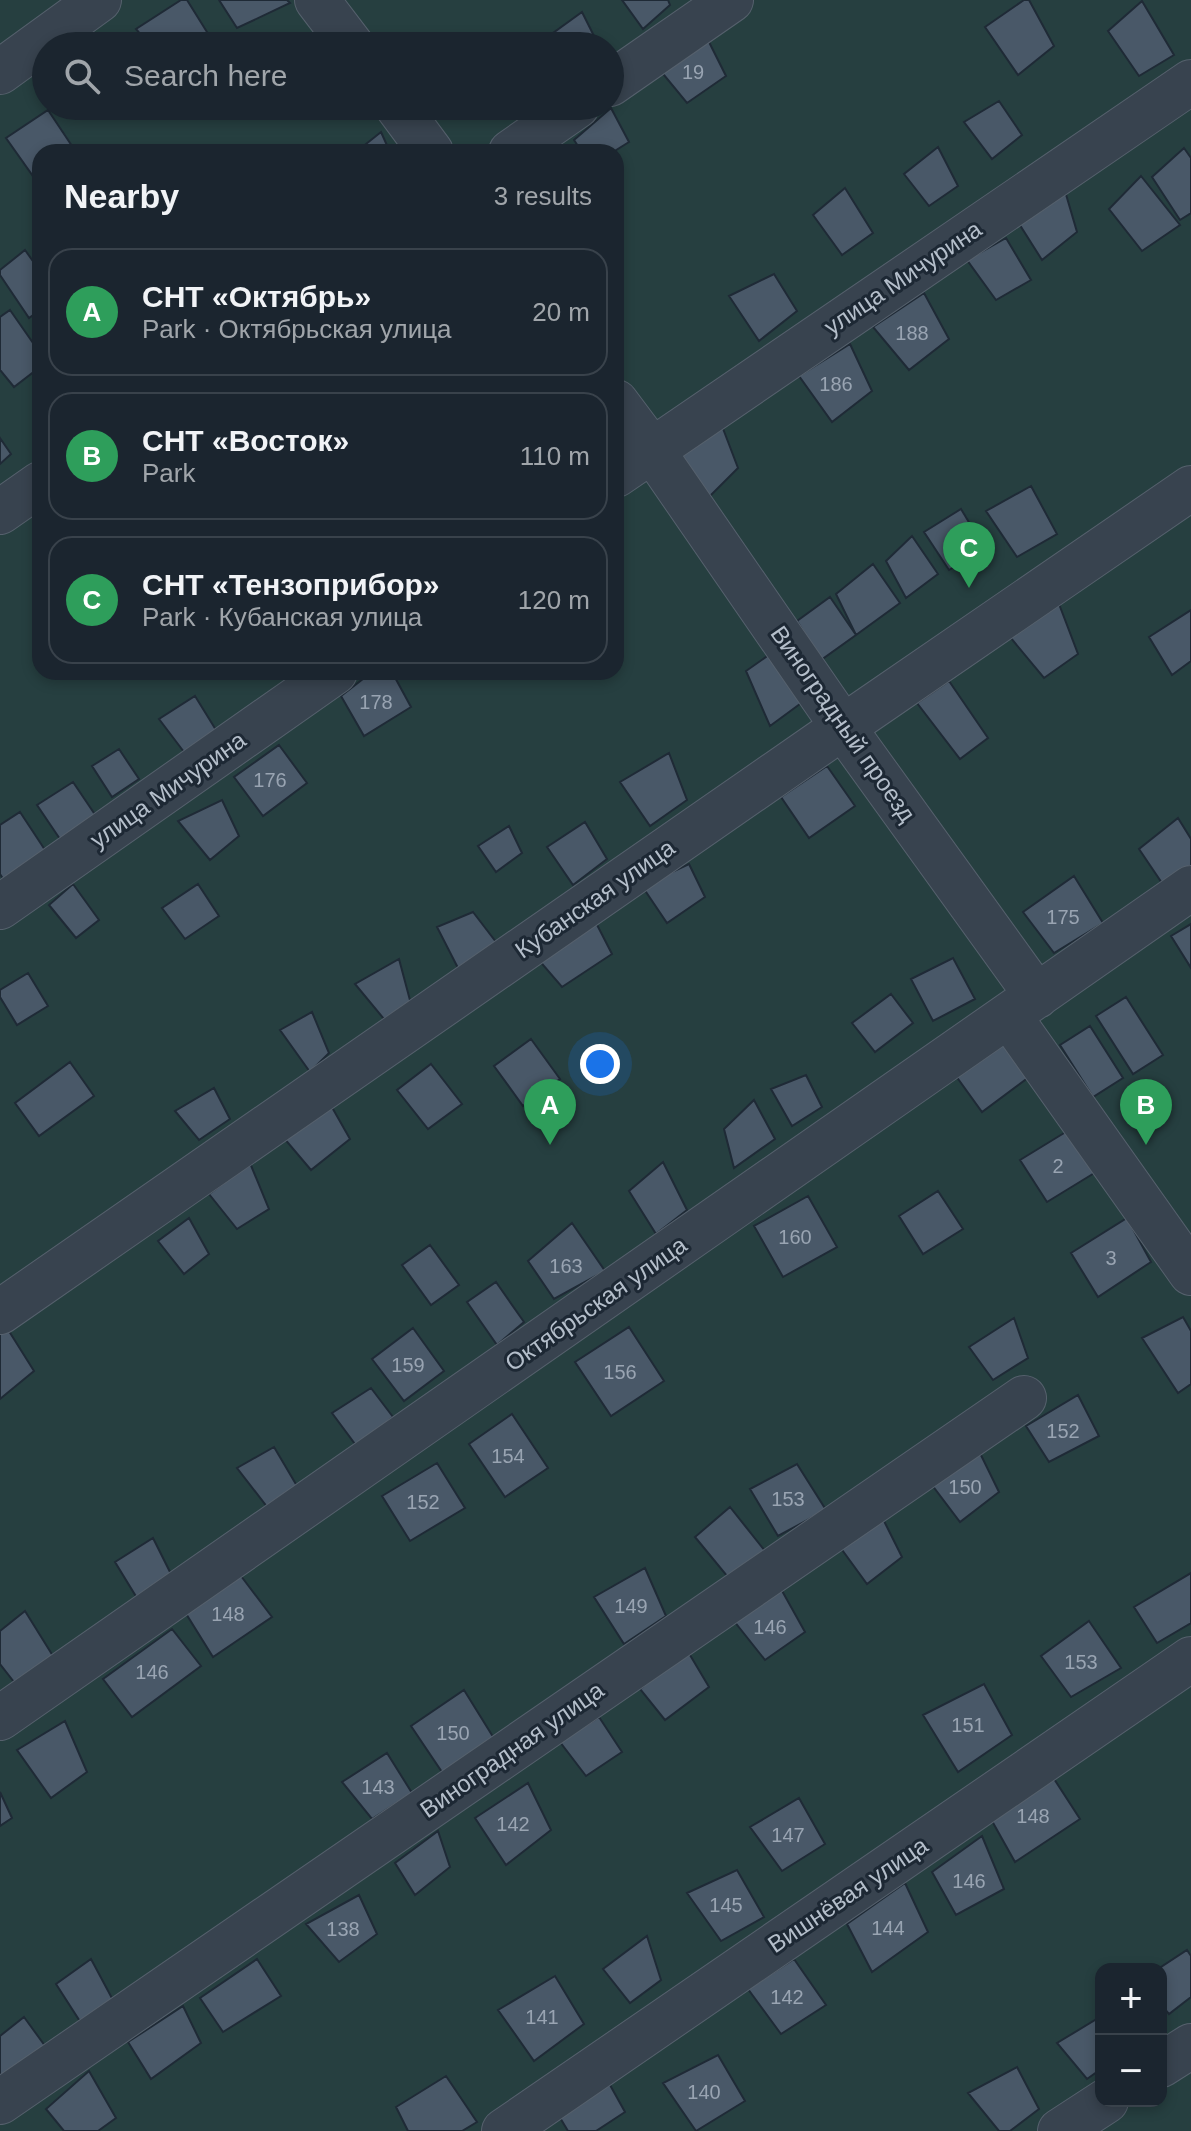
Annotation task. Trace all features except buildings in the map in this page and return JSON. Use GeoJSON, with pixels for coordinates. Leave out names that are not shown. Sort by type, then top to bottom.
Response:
{"type":"FeatureCollection","features":[{"type":"Feature","properties":{"kind":"street"},"geometry":{"type":"LineString","coordinates":[[55,32],[99,0]]}},
{"type":"Feature","properties":{"kind":"street"},"geometry":{"type":"LineString","coordinates":[[317,0],[341,32]]}},
{"type":"Feature","properties":{"kind":"street"},"geometry":{"type":"LineString","coordinates":[[624,74],[731,0]]}},
{"type":"Feature","properties":{"kind":"street"},"geometry":{"type":"LineString","coordinates":[[0,72],[32,49]]}},
{"type":"Feature","properties":{"kind":"street","name":"улица Мичурина"},"geometry":{"type":"LineString","coordinates":[[624,469],[1191,82]]}},
{"type":"Feature","properties":{"kind":"street"},"geometry":{"type":"LineString","coordinates":[[407,120],[425,144]]}},
{"type":"Feature","properties":{"kind":"street"},"geometry":{"type":"LineString","coordinates":[[522,144],[557,120]]}},
{"type":"Feature","properties":{"kind":"street","name":"Виноградный проезд"},"geometry":{"type":"LineString","coordinates":[[624,413],[843,727],[1191,1273]]}},
{"type":"Feature","properties":{"kind":"street","name":"Кубанская улица"},"geometry":{"type":"LineString","coordinates":[[0,1312],[1191,488]]}},
{"type":"Feature","properties":{"kind":"street"},"geometry":{"type":"LineString","coordinates":[[0,512],[32,490]]}},
{"type":"Feature","properties":{"kind":"street","name":"улица Мичурина"},"geometry":{"type":"LineString","coordinates":[[0,907],[324,680]]}},
{"type":"Feature","properties":{"kind":"street","name":"Октябрьская улица"},"geometry":{"type":"LineString","coordinates":[[0,1718],[1191,888]]}},
{"type":"Feature","properties":{"kind":"street","name":"Виноградная улица"},"geometry":{"type":"LineString","coordinates":[[0,2102],[1024,1398]]}},
{"type":"Feature","properties":{"kind":"street","name":"Вишнёвая улица"},"geometry":{"type":"LineString","coordinates":[[504,2131],[1191,1659]]}},
{"type":"Feature","properties":{"kind":"street"},"geometry":{"type":"LineString","coordinates":[[1167,2061],[1191,2046]]}},
{"type":"Feature","properties":{"kind":"street"},"geometry":{"type":"LineString","coordinates":[[1060,2131],[1097,2107]]}},
{"type":"Feature","properties":{"kind":"green space"},"geometry":{"type":"Polygon","coordinates":[[[0,0],[1191,0],[1191,2131],[0,2131],[0,0]]]}},
{"type":"Feature","properties":{"kind":"place","name":"СНТ «Тензоприбор»"},"geometry":{"type":"Point","coordinates":[969,588]}},
{"type":"Feature","properties":{"kind":"place","name":"СНТ «Октябрь»"},"geometry":{"type":"Point","coordinates":[550,1145]}},
{"type":"Feature","properties":{"kind":"place","name":"СНТ «Восток»"},"geometry":{"type":"Point","coordinates":[1146,1145]}}]}
